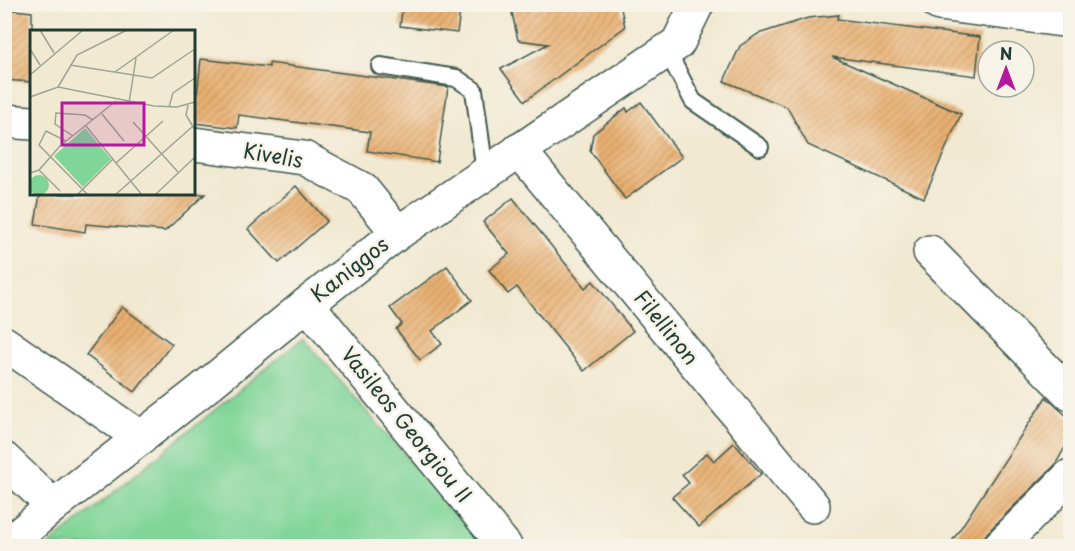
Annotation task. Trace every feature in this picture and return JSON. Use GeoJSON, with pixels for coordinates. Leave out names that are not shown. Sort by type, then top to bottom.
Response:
{"type":"FeatureCollection","features":[{"type":"Feature","properties":{"kind":"street","name":"Kaniggos"},"geometry":{"type":"LineString","coordinates":[[6,546],[53,506],[398,233],[678,43],[697,4]]}},
{"type":"Feature","properties":{"kind":"street"},"geometry":{"type":"LineString","coordinates":[[939,4],[1071,21]]}},
{"type":"Feature","properties":{"kind":"street"},"geometry":{"type":"LineString","coordinates":[[4,121],[30,123]]}},
{"type":"Feature","properties":{"kind":"street","name":"Kivelis"},"geometry":{"type":"LineString","coordinates":[[195,144],[304,158],[362,189],[398,233]]}},
{"type":"Feature","properties":{"kind":"street","name":"Filellinon"},"geometry":{"type":"LineString","coordinates":[[519,150],[813,506]]}},
{"type":"Feature","properties":{"kind":"street"},"geometry":{"type":"LineString","coordinates":[[930,252],[1071,394]]}},
{"type":"Feature","properties":{"kind":"street","name":"Vasileos Georgiou II"},"geometry":{"type":"LineString","coordinates":[[306,304],[505,546]]}},
{"type":"Feature","properties":{"kind":"street"},"geometry":{"type":"LineString","coordinates":[[4,343],[141,438]]}},
{"type":"Feature","properties":{"kind":"street"},"geometry":{"type":"LineString","coordinates":[[4,459],[53,506]]}},
{"type":"Feature","properties":{"kind":"street"},"geometry":{"type":"LineString","coordinates":[[1000,546],[1071,476]]}},
{"type":"Feature","properties":{"kind":"lane"},"geometry":{"type":"LineString","coordinates":[[667,51],[693,101],[760,147]]}},
{"type":"Feature","properties":{"kind":"lane"},"geometry":{"type":"LineString","coordinates":[[380,66],[456,78],[474,90],[485,173]]}},
{"type":"Feature","properties":{"kind":"green space"},"geometry":{"type":"Polygon","coordinates":[[[303,338],[483,546],[48,546],[303,338]]]}},
{"type":"Feature","properties":{"kind":"building"},"geometry":{"type":"Polygon","coordinates":[[[403,4],[461,4],[457,33],[400,26],[403,4]]]}},
{"type":"Feature","properties":{"kind":"building"},"geometry":{"type":"Polygon","coordinates":[[[510,4],[620,4],[625,27],[525,101],[501,69],[548,44],[518,40],[510,4]]]}},
{"type":"Feature","properties":{"kind":"building"},"geometry":{"type":"Polygon","coordinates":[[[4,9],[32,12],[30,82],[4,80],[4,9]]]}},
{"type":"Feature","properties":{"kind":"building"},"geometry":{"type":"Polygon","coordinates":[[[839,15],[837,19],[980,37],[976,39],[976,76],[832,57],[961,114],[924,198],[808,145],[787,107],[724,81],[740,46],[758,34],[808,18],[839,15]]]}},
{"type":"Feature","properties":{"kind":"building"},"geometry":{"type":"Polygon","coordinates":[[[201,59],[269,67],[269,63],[448,87],[437,162],[367,151],[370,132],[239,115],[237,128],[195,123],[201,59]]]}},
{"type":"Feature","properties":{"kind":"building"},"geometry":{"type":"Polygon","coordinates":[[[641,102],[682,157],[625,199],[590,151],[593,134],[626,108],[628,112],[641,102]]]}},
{"type":"Feature","properties":{"kind":"building"},"geometry":{"type":"Polygon","coordinates":[[[296,186],[327,221],[279,263],[248,229],[296,186]]]}},
{"type":"Feature","properties":{"kind":"building"},"geometry":{"type":"Polygon","coordinates":[[[205,194],[165,231],[86,224],[85,232],[35,224],[40,195],[205,194]]]}},
{"type":"Feature","properties":{"kind":"building"},"geometry":{"type":"Polygon","coordinates":[[[513,198],[585,288],[593,281],[633,331],[584,371],[517,287],[508,294],[489,270],[509,254],[483,222],[513,198]]]}},
{"type":"Feature","properties":{"kind":"building"},"geometry":{"type":"Polygon","coordinates":[[[447,266],[472,300],[432,331],[442,344],[420,360],[396,329],[402,324],[390,308],[447,266]]]}},
{"type":"Feature","properties":{"kind":"building"},"geometry":{"type":"Polygon","coordinates":[[[122,307],[172,344],[135,392],[86,355],[122,307]]]}},
{"type":"Feature","properties":{"kind":"building"},"geometry":{"type":"Polygon","coordinates":[[[1046,397],[1071,420],[1068,442],[1055,465],[987,533],[979,546],[949,546],[1046,397]]]}},
{"type":"Feature","properties":{"kind":"building"},"geometry":{"type":"Polygon","coordinates":[[[734,443],[761,474],[699,527],[672,497],[689,483],[682,475],[707,453],[714,461],[734,443]]]}}]}
